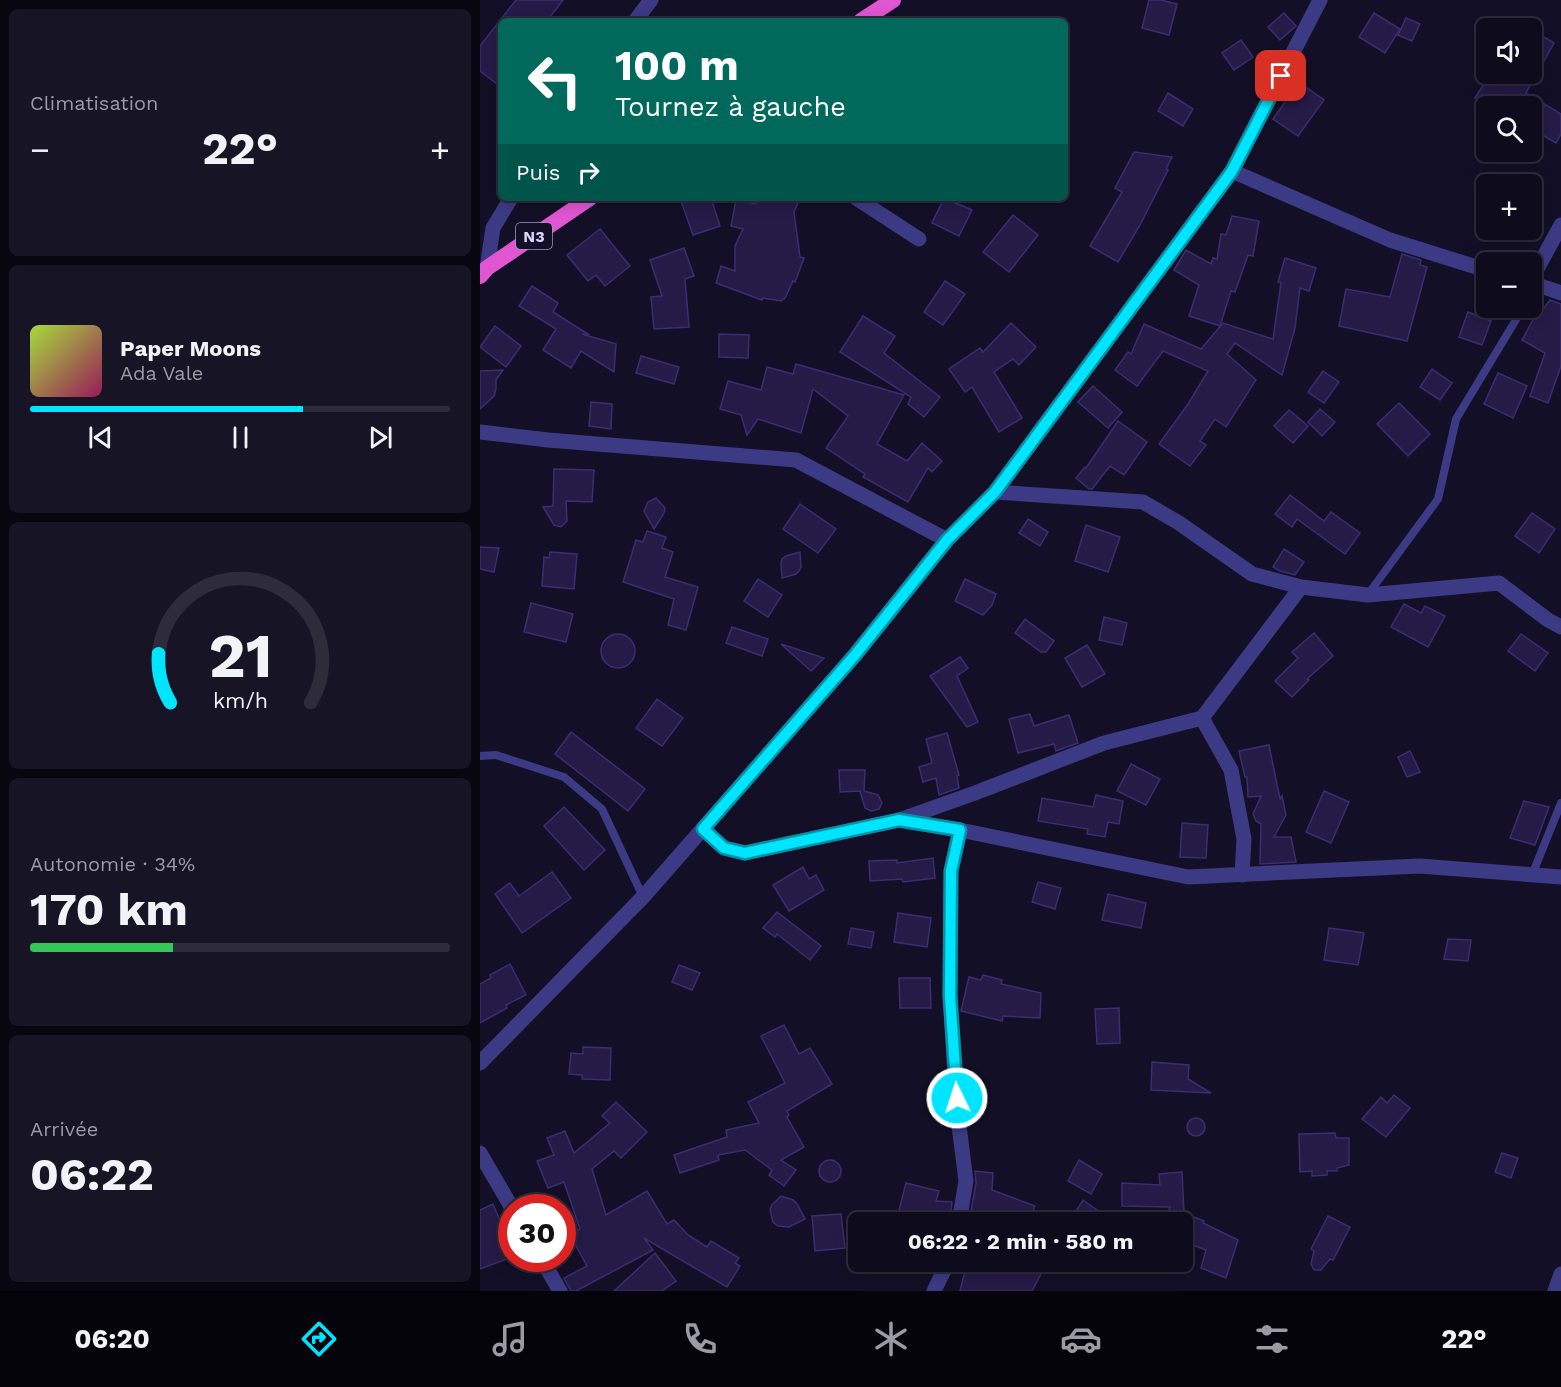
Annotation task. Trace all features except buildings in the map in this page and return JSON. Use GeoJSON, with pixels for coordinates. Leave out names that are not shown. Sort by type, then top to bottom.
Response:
{"type":"FeatureCollection","features":[{"type":"Feature","properties":{"kind":"highway"},"geometry":{"type":"LineString","coordinates":[[865,18],[892,0]]}},
{"type":"Feature","properties":{"kind":"highway","name":"N3"},"geometry":{"type":"LineString","coordinates":[[483,272],[586,201]]}},
{"type":"Feature","properties":{"kind":"street"},"geometry":{"type":"LineString","coordinates":[[637,18],[651,0]]}},
{"type":"Feature","properties":{"kind":"street"},"geometry":{"type":"LineString","coordinates":[[480,1063],[643,897],[855,655],[947,540],[995,492],[1232,171],[1320,0]]}},
{"type":"Feature","properties":{"kind":"street"},"geometry":{"type":"LineString","coordinates":[[1232,171],[1390,240],[1476,267]]}},
{"type":"Feature","properties":{"kind":"street"},"geometry":{"type":"LineString","coordinates":[[483,272],[492,228],[509,201]]}},
{"type":"Feature","properties":{"kind":"street"},"geometry":{"type":"LineString","coordinates":[[861,201],[919,239]]}},
{"type":"Feature","properties":{"kind":"street"},"geometry":{"type":"LineString","coordinates":[[1542,260],[1561,225]]}},
{"type":"Feature","properties":{"kind":"street"},"geometry":{"type":"LineString","coordinates":[[1542,287],[1561,293]]}},
{"type":"Feature","properties":{"kind":"street"},"geometry":{"type":"LineString","coordinates":[[480,432],[548,440],[796,460],[947,540]]}},
{"type":"Feature","properties":{"kind":"street"},"geometry":{"type":"LineString","coordinates":[[995,492],[1143,502],[1179,523],[1252,574],[1301,587],[1368,595],[1499,583],[1548,620],[1561,627]]}},
{"type":"Feature","properties":{"kind":"street"},"geometry":{"type":"LineString","coordinates":[[703,829],[724,848],[745,853],[899,820],[1104,743],[1202,718],[1301,587]]}},
{"type":"Feature","properties":{"kind":"street"},"geometry":{"type":"LineString","coordinates":[[1202,718],[1231,770],[1244,839],[1242,874]]}},
{"type":"Feature","properties":{"kind":"street"},"geometry":{"type":"LineString","coordinates":[[899,820],[960,830],[1188,877],[1420,866],[1561,878]]}},
{"type":"Feature","properties":{"kind":"street"},"geometry":{"type":"LineString","coordinates":[[960,830],[951,871],[950,973],[958,1118],[966,1181],[961,1212]]}},
{"type":"Feature","properties":{"kind":"street"},"geometry":{"type":"LineString","coordinates":[[480,1153],[504,1194]]}},
{"type":"Feature","properties":{"kind":"street"},"geometry":{"type":"LineString","coordinates":[[550,1272],[560,1291]]}},
{"type":"Feature","properties":{"kind":"street"},"geometry":{"type":"LineString","coordinates":[[934,1291],[943,1272]]}},
{"type":"Feature","properties":{"kind":"street"},"geometry":{"type":"LineString","coordinates":[[1555,1291],[1561,1274]]}},
{"type":"Feature","properties":{"kind":"lane"},"geometry":{"type":"LineString","coordinates":[[1368,595],[1438,499],[1456,418],[1517,318]]}},
{"type":"Feature","properties":{"kind":"lane"},"geometry":{"type":"LineString","coordinates":[[480,756],[496,755],[564,777],[602,809],[643,897]]}},
{"type":"Feature","properties":{"kind":"lane"},"geometry":{"type":"LineString","coordinates":[[1532,875],[1561,803]]}},
{"type":"Feature","properties":{"kind":"route"},"geometry":{"type":"LineString","coordinates":[[957,1098],[950,996],[951,871],[960,830],[899,820],[745,853],[724,848],[703,829],[855,655],[947,540],[995,492],[1232,171],[1281,76]]}}]}
